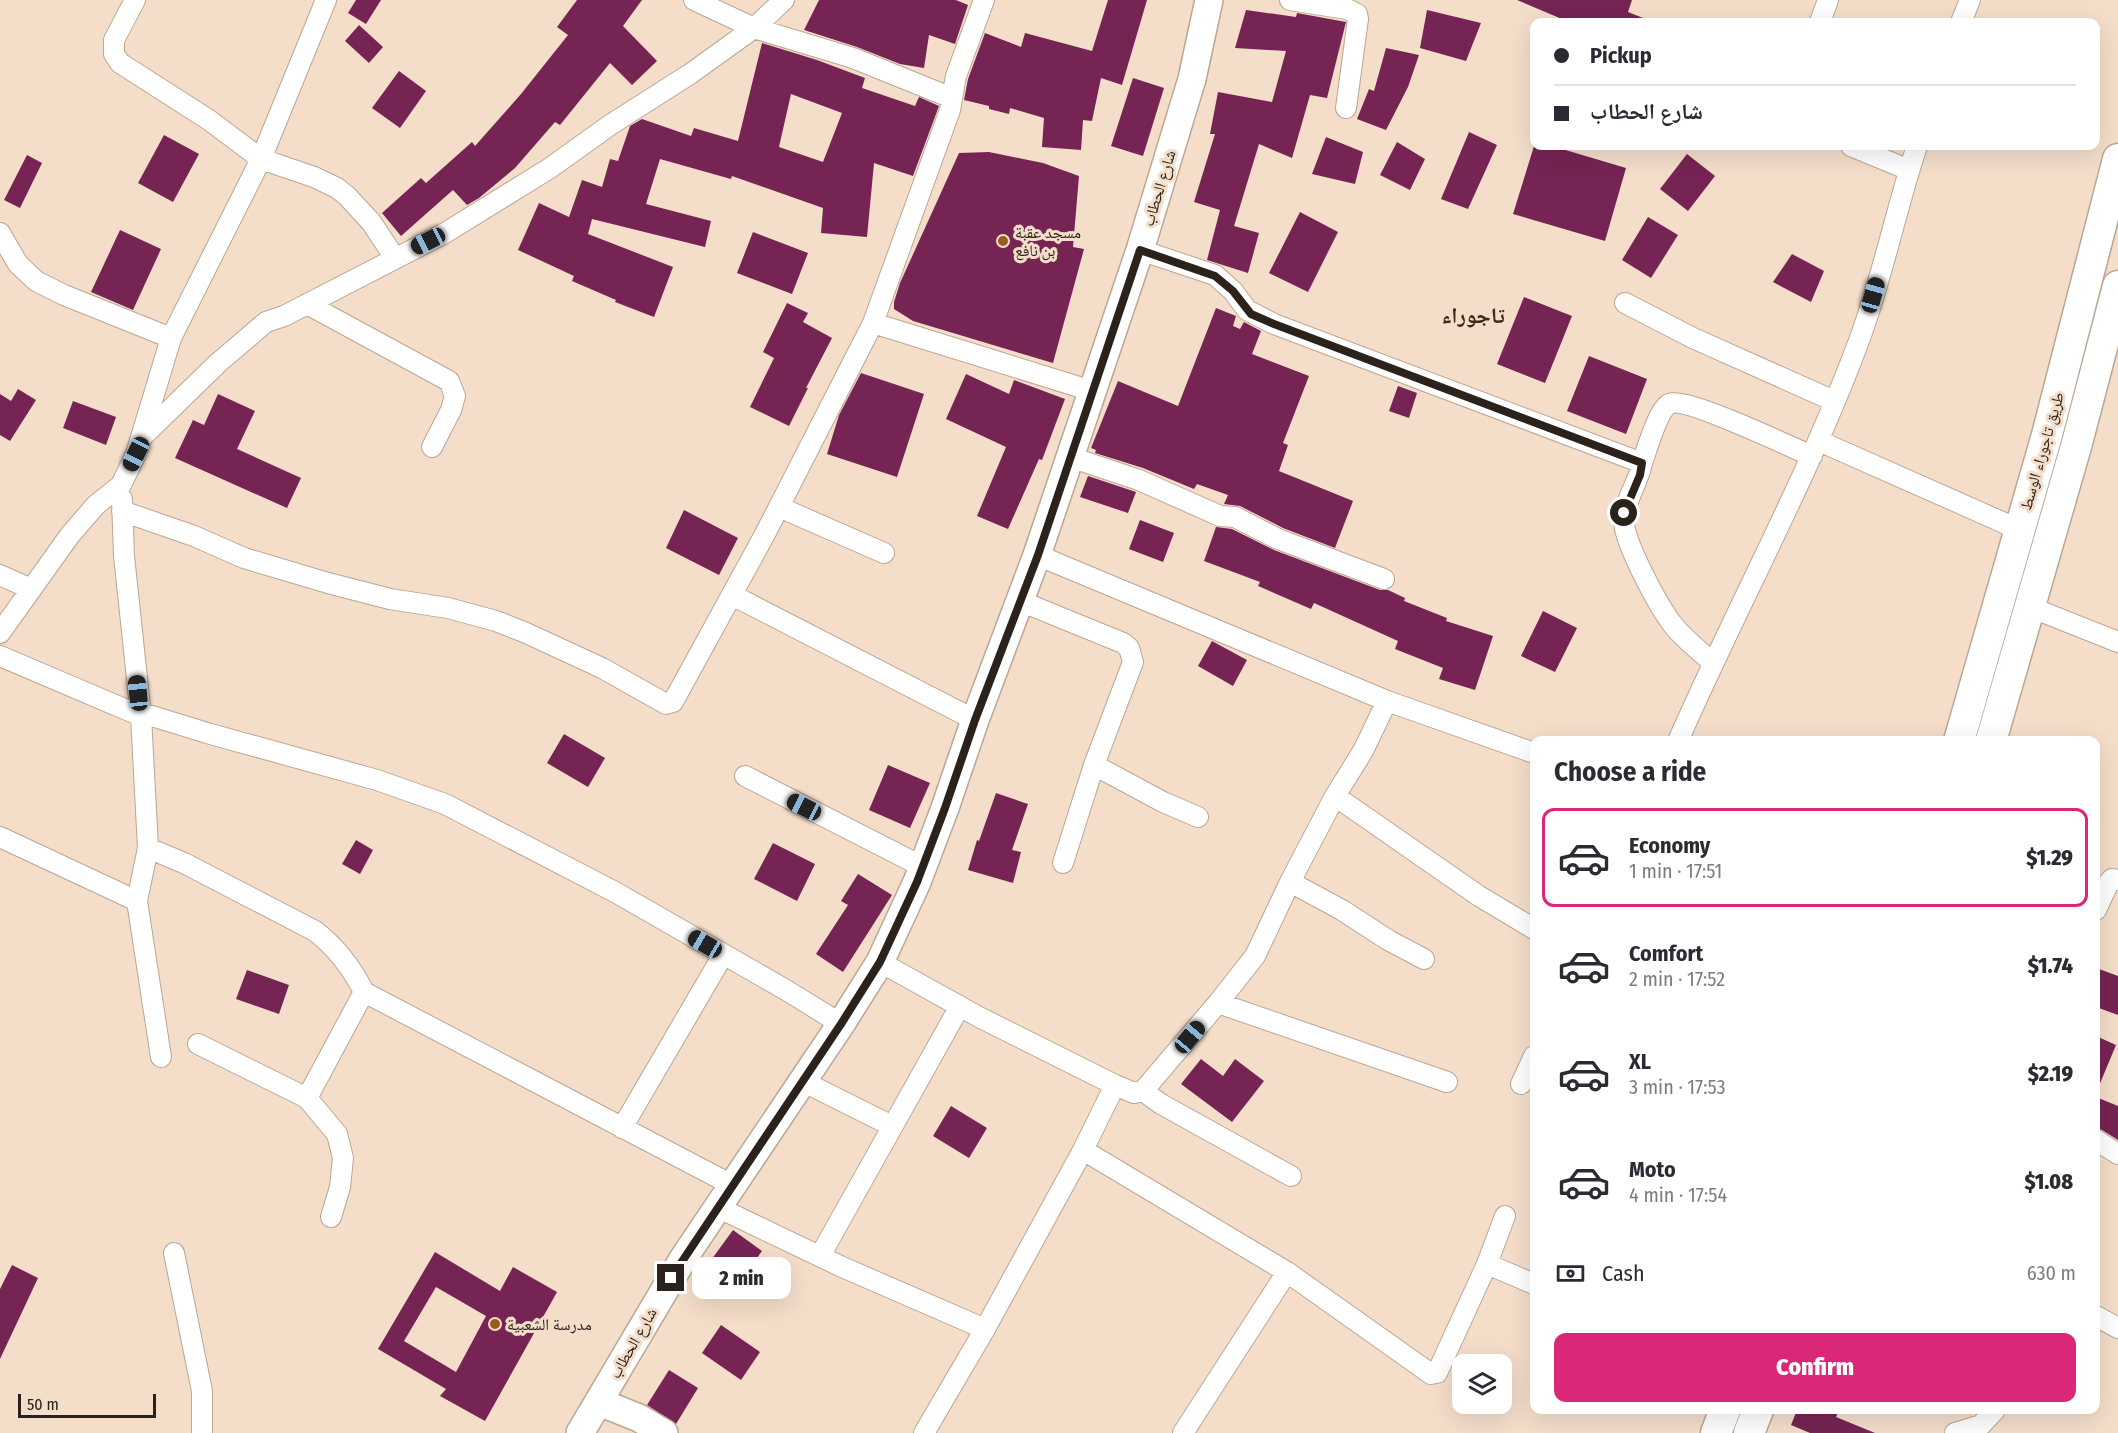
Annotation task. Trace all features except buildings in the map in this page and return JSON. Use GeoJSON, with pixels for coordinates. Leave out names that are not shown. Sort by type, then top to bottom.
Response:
{"type":"FeatureCollection","features":[{"type":"Feature","properties":{"kind":"main road","name":"طريق تاجوراء الوسط"},"geometry":{"type":"LineString","coordinates":[[1960,736],[2047,435],[2118,159]]}},
{"type":"Feature","properties":{"kind":"main road"},"geometry":{"type":"LineString","coordinates":[[1992,736],[2030,607],[2109,360],[2118,286]]}},
{"type":"Feature","properties":{"kind":"main road"},"geometry":{"type":"LineString","coordinates":[[1716,1433],[1723,1414]]}},
{"type":"Feature","properties":{"kind":"main road"},"geometry":{"type":"LineString","coordinates":[[1749,1433],[1756,1414]]}},
{"type":"Feature","properties":{"kind":"street"},"geometry":{"type":"LineString","coordinates":[[135,0],[112,45],[114,54],[120,63],[209,120],[261,159],[314,177],[342,192],[371,222],[395,258]]}},
{"type":"Feature","properties":{"kind":"street"},"geometry":{"type":"LineString","coordinates":[[0,633],[70,535],[96,505],[121,485],[136,454],[171,338],[261,159],[326,0]]}},
{"type":"Feature","properties":{"kind":"street"},"geometry":{"type":"LineString","coordinates":[[694,0],[754,28],[853,58],[952,98]]}},
{"type":"Feature","properties":{"kind":"street"},"geometry":{"type":"LineString","coordinates":[[141,438],[218,363],[266,322],[284,316],[445,233],[550,168],[610,125],[690,74],[754,28],[784,0]]}},
{"type":"Feature","properties":{"kind":"street"},"geometry":{"type":"LineString","coordinates":[[122,511],[194,536],[244,558],[328,583],[390,599],[448,608],[496,621],[602,668],[666,704],[673,702],[779,507],[873,323],[950,110],[956,76],[984,0]]}},
{"type":"Feature","properties":{"kind":"street","name":"شارع الحطاب"},"geometry":{"type":"LineString","coordinates":[[580,1433],[659,1298],[880,962],[923,867],[975,720],[1038,555],[1140,250],[1192,79],[1209,0]]}},
{"type":"Feature","properties":{"kind":"street"},"geometry":{"type":"LineString","coordinates":[[1290,0],[1347,9],[1357,14],[1346,108]]}},
{"type":"Feature","properties":{"kind":"street"},"geometry":{"type":"LineString","coordinates":[[1821,18],[1827,0]]}},
{"type":"Feature","properties":{"kind":"street"},"geometry":{"type":"LineString","coordinates":[[1963,18],[1970,0]]}},
{"type":"Feature","properties":{"kind":"street"},"geometry":{"type":"LineString","coordinates":[[1861,150],[1909,170]]}},
{"type":"Feature","properties":{"kind":"street"},"geometry":{"type":"LineString","coordinates":[[1680,736],[1815,448],[1860,337],[1916,150]]}},
{"type":"Feature","properties":{"kind":"street"},"geometry":{"type":"LineString","coordinates":[[0,233],[18,264],[36,281],[64,295],[171,338]]}},
{"type":"Feature","properties":{"kind":"street"},"geometry":{"type":"LineString","coordinates":[[1140,250],[1215,276],[1233,291],[1251,314],[1274,324],[1642,463]]}},
{"type":"Feature","properties":{"kind":"street"},"geometry":{"type":"LineString","coordinates":[[1625,303],[1693,338],[1834,401]]}},
{"type":"Feature","properties":{"kind":"street"},"geometry":{"type":"LineString","coordinates":[[307,304],[449,381],[455,396],[451,410],[432,447]]}},
{"type":"Feature","properties":{"kind":"street"},"geometry":{"type":"LineString","coordinates":[[873,323],[1092,392]]}},
{"type":"Feature","properties":{"kind":"street"},"geometry":{"type":"LineString","coordinates":[[1713,663],[1673,626],[1654,595],[1626,534],[1623,522],[1624,513],[1640,475],[1650,439],[1663,410],[1668,405],[1677,403],[1815,448],[2020,530]]}},
{"type":"Feature","properties":{"kind":"street"},"geometry":{"type":"LineString","coordinates":[[1070,457],[1139,480],[1220,516],[1235,517],[1278,539],[1384,579]]}},
{"type":"Feature","properties":{"kind":"street"},"geometry":{"type":"LineString","coordinates":[[121,485],[124,556],[141,716],[148,848],[137,901],[161,1057]]}},
{"type":"Feature","properties":{"kind":"street"},"geometry":{"type":"LineString","coordinates":[[779,507],[884,553]]}},
{"type":"Feature","properties":{"kind":"street"},"geometry":{"type":"LineString","coordinates":[[1038,555],[1387,701],[1530,752]]}},
{"type":"Feature","properties":{"kind":"street"},"geometry":{"type":"LineString","coordinates":[[0,575],[31,590]]}},
{"type":"Feature","properties":{"kind":"street"},"geometry":{"type":"LineString","coordinates":[[732,596],[975,720]]}},
{"type":"Feature","properties":{"kind":"street"},"geometry":{"type":"LineString","coordinates":[[1020,602],[1123,643],[1129,648],[1133,662],[1094,765],[1063,863]]}},
{"type":"Feature","properties":{"kind":"street"},"geometry":{"type":"LineString","coordinates":[[2030,607],[2118,642]]}},
{"type":"Feature","properties":{"kind":"street"},"geometry":{"type":"LineString","coordinates":[[0,657],[141,716],[152,716],[207,734],[377,780],[445,804],[615,892],[841,1024]]}},
{"type":"Feature","properties":{"kind":"street"},"geometry":{"type":"LineString","coordinates":[[880,962],[960,1006],[1115,1084],[1134,1093],[1143,1091],[1255,956],[1290,882],[1335,796],[1363,751],[1387,701]]}},
{"type":"Feature","properties":{"kind":"street"},"geometry":{"type":"LineString","coordinates":[[1094,765],[1163,802],[1198,817]]}},
{"type":"Feature","properties":{"kind":"street"},"geometry":{"type":"LineString","coordinates":[[745,776],[923,867]]}},
{"type":"Feature","properties":{"kind":"street"},"geometry":{"type":"LineString","coordinates":[[1335,796],[1479,896],[1530,927]]}},
{"type":"Feature","properties":{"kind":"street"},"geometry":{"type":"LineString","coordinates":[[0,837],[137,901]]}},
{"type":"Feature","properties":{"kind":"street"},"geometry":{"type":"LineString","coordinates":[[148,848],[184,863],[315,931],[329,942],[344,959],[364,992],[732,1185]]}},
{"type":"Feature","properties":{"kind":"street"},"geometry":{"type":"LineString","coordinates":[[2100,901],[2109,882],[2112,879],[2118,880]]}},
{"type":"Feature","properties":{"kind":"street"},"geometry":{"type":"LineString","coordinates":[[1290,882],[1424,959]]}},
{"type":"Feature","properties":{"kind":"street"},"geometry":{"type":"LineString","coordinates":[[621,1128],[723,955]]}},
{"type":"Feature","properties":{"kind":"street"},"geometry":{"type":"LineString","coordinates":[[307,1098],[364,992]]}},
{"type":"Feature","properties":{"kind":"street"},"geometry":{"type":"LineString","coordinates":[[1218,1003],[1447,1082]]}},
{"type":"Feature","properties":{"kind":"street"},"geometry":{"type":"LineString","coordinates":[[820,1256],[960,1006]]}},
{"type":"Feature","properties":{"kind":"street"},"geometry":{"type":"LineString","coordinates":[[198,1044],[307,1098],[337,1134],[343,1158],[340,1187],[331,1217]]}},
{"type":"Feature","properties":{"kind":"street"},"geometry":{"type":"LineString","coordinates":[[1521,1084],[1530,1065]]}},
{"type":"Feature","properties":{"kind":"street"},"geometry":{"type":"LineString","coordinates":[[802,1081],[892,1126]]}},
{"type":"Feature","properties":{"kind":"street"},"geometry":{"type":"LineString","coordinates":[[928,1431],[1083,1150],[1115,1084]]}},
{"type":"Feature","properties":{"kind":"street"},"geometry":{"type":"LineString","coordinates":[[1143,1091],[1161,1104],[1291,1176]]}},
{"type":"Feature","properties":{"kind":"street"},"geometry":{"type":"LineString","coordinates":[[2100,1143],[2118,1154]]}},
{"type":"Feature","properties":{"kind":"street"},"geometry":{"type":"LineString","coordinates":[[1083,1150],[1287,1272],[1426,1371],[1434,1374],[1486,1264],[1505,1216]]}},
{"type":"Feature","properties":{"kind":"street"},"geometry":{"type":"LineString","coordinates":[[717,1207],[984,1329]]}},
{"type":"Feature","properties":{"kind":"street"},"geometry":{"type":"LineString","coordinates":[[174,1253],[202,1391],[202,1433]]}},
{"type":"Feature","properties":{"kind":"street"},"geometry":{"type":"LineString","coordinates":[[1486,1264],[1530,1282]]}},
{"type":"Feature","properties":{"kind":"street"},"geometry":{"type":"LineString","coordinates":[[1183,1433],[1287,1272]]}},
{"type":"Feature","properties":{"kind":"street"},"geometry":{"type":"LineString","coordinates":[[2100,1318],[2118,1328]]}},
{"type":"Feature","properties":{"kind":"street"},"geometry":{"type":"LineString","coordinates":[[598,1402],[639,1418],[664,1433]]}},
{"type":"Feature","properties":{"kind":"street"},"geometry":{"type":"LineString","coordinates":[[1955,1433],[1981,1425],[1991,1414]]}},
{"type":"Feature","properties":{"kind":"place","name":"مسجد عقبة بن نافع"},"geometry":{"type":"Point","coordinates":[1003,241]}},
{"type":"Feature","properties":{"kind":"place","name":"مدرسة الشعبية"},"geometry":{"type":"Point","coordinates":[495,1324]}},
{"type":"Feature","properties":{"kind":"district","name":"تاجوراء"},"geometry":{"type":"Point","coordinates":[1473,315]}},
{"type":"Feature","properties":{"kind":"route"},"geometry":{"type":"LineString","coordinates":[[671,1278],[880,962],[917,882],[975,720],[1038,555],[1140,250],[1215,276],[1233,291],[1251,314],[1274,324],[1642,463],[1640,475],[1624,513]]}}]}
